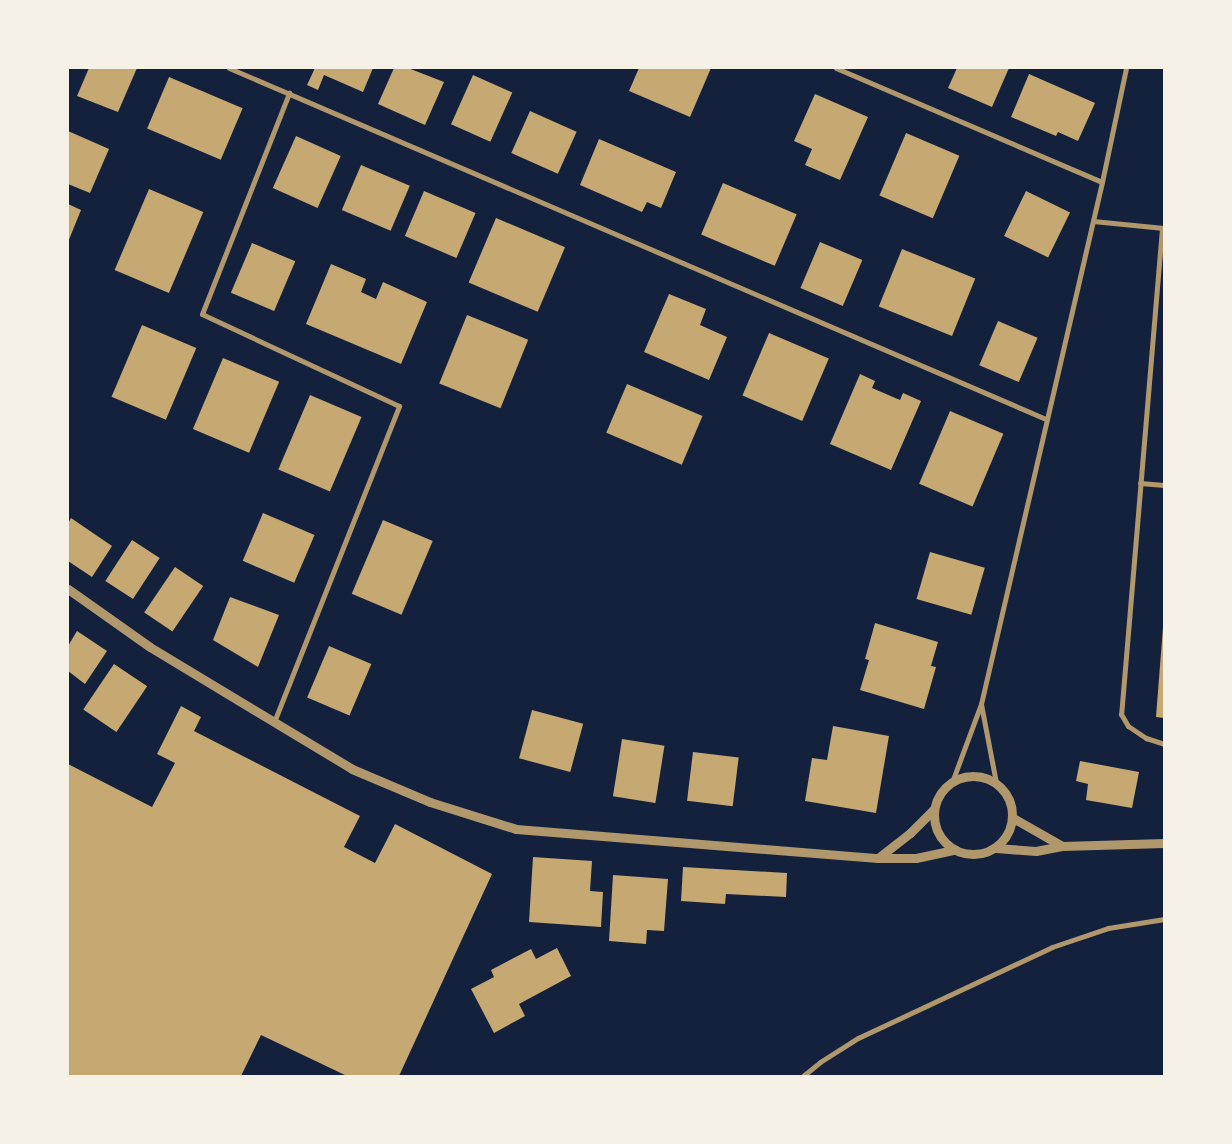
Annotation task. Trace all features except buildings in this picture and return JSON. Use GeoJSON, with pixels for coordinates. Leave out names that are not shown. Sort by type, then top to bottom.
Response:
{"type":"FeatureCollection","features":[{"type":"Feature","properties":{"kind":"street"},"geometry":{"type":"LineString","coordinates":[[229,68],[1046,419]]}},
{"type":"Feature","properties":{"kind":"street"},"geometry":{"type":"LineString","coordinates":[[836,68],[1102,182]]}},
{"type":"Feature","properties":{"kind":"street"},"geometry":{"type":"LineString","coordinates":[[952,782],[981,704],[1093,222],[1126,68]]}},
{"type":"Feature","properties":{"kind":"street"},"geometry":{"type":"LineString","coordinates":[[274,723],[399,406],[202,314],[289,93]]}},
{"type":"Feature","properties":{"kind":"street"},"geometry":{"type":"LineString","coordinates":[[1093,222],[1163,228],[1121,714],[1128,726],[1146,738],[1164,744]]}},
{"type":"Feature","properties":{"kind":"street"},"geometry":{"type":"LineString","coordinates":[[1140,483],[1164,485]]}},
{"type":"Feature","properties":{"kind":"street"},"geometry":{"type":"LineString","coordinates":[[68,589],[150,647],[352,769],[430,802],[516,829],[878,858],[916,858],[955,850]]}},
{"type":"Feature","properties":{"kind":"street"},"geometry":{"type":"LineString","coordinates":[[981,704],[996,782]]}},
{"type":"Feature","properties":{"kind":"street"},"geometry":{"type":"LineString","coordinates":[[878,858],[934,809],[944,789],[952,782],[974,776],[996,782],[1006,792],[1012,804],[1013,818],[1008,834],[996,848]]}},
{"type":"Feature","properties":{"kind":"street"},"geometry":{"type":"LineString","coordinates":[[934,809],[934,821],[938,833],[945,843],[955,850],[976,855],[996,848],[1036,851],[1062,846],[1164,844]]}},
{"type":"Feature","properties":{"kind":"street"},"geometry":{"type":"LineString","coordinates":[[1013,818],[1062,846]]}},
{"type":"Feature","properties":{"kind":"street"},"geometry":{"type":"LineString","coordinates":[[803,1076],[820,1062],[858,1038],[1052,947],[1108,928],[1164,919]]}}]}
